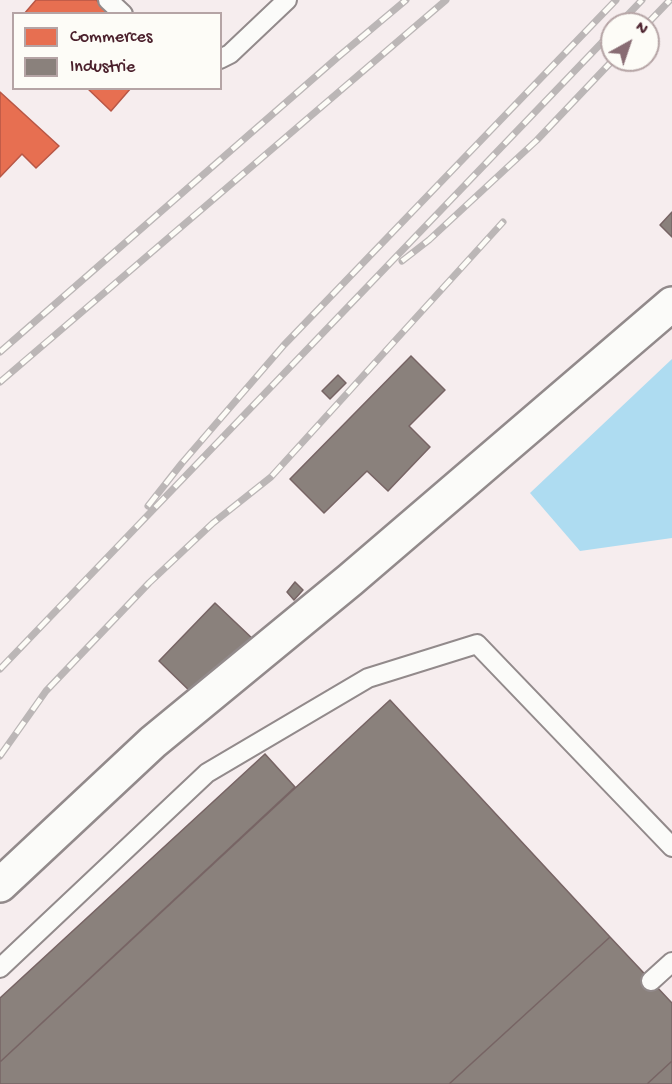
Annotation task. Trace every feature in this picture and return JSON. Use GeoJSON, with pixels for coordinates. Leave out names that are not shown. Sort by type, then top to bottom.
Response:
{"type":"FeatureCollection","features":[{"type":"Feature","properties":{"kind":"street"},"geometry":{"type":"LineString","coordinates":[[0,885],[153,742],[350,580],[672,304]]}},
{"type":"Feature","properties":{"kind":"lane"},"geometry":{"type":"LineString","coordinates":[[108,0],[121,12]]}},
{"type":"Feature","properties":{"kind":"lane"},"geometry":{"type":"LineString","coordinates":[[222,58],[230,54],[286,0]]}},
{"type":"Feature","properties":{"kind":"lane"},"geometry":{"type":"LineString","coordinates":[[0,968],[207,773],[368,678],[477,644],[672,847]]}},
{"type":"Feature","properties":{"kind":"lane"},"geometry":{"type":"LineString","coordinates":[[651,981],[672,962]]}},
{"type":"Feature","properties":{"kind":"shaded area"},"geometry":{"type":"Polygon","coordinates":[[[0,0],[672,0],[672,1084],[0,1084],[0,0]]]}},
{"type":"Feature","properties":{"kind":"water"},"geometry":{"type":"Polygon","coordinates":[[[672,359],[672,538],[580,551],[530,493],[672,359]]]}},
{"type":"Feature","properties":{"kind":"building: Commerces"},"geometry":{"type":"Polygon","coordinates":[[[36,0],[96,0],[109,12],[26,12],[36,0]]]}},
{"type":"Feature","properties":{"kind":"building: Commerces"},"geometry":{"type":"Polygon","coordinates":[[[89,90],[129,90],[111,111],[89,90]]]}},
{"type":"Feature","properties":{"kind":"building: Commerces"},"geometry":{"type":"Polygon","coordinates":[[[0,92],[59,146],[36,168],[22,154],[0,177],[0,92]]]}},
{"type":"Feature","properties":{"kind":"building: Industrie"},"geometry":{"type":"Polygon","coordinates":[[[672,212],[672,237],[660,225],[672,212]]]}},
{"type":"Feature","properties":{"kind":"building: Industrie"},"geometry":{"type":"Polygon","coordinates":[[[411,356],[445,390],[409,426],[430,447],[388,491],[367,471],[324,513],[290,479],[411,356]]]}},
{"type":"Feature","properties":{"kind":"building: Industrie"},"geometry":{"type":"Polygon","coordinates":[[[338,375],[346,383],[330,399],[322,391],[338,375]]]}},
{"type":"Feature","properties":{"kind":"building: Industrie"},"geometry":{"type":"Polygon","coordinates":[[[295,582],[303,590],[294,600],[287,592],[295,582]]]}},
{"type":"Feature","properties":{"kind":"building: Industrie"},"geometry":{"type":"Polygon","coordinates":[[[215,603],[255,641],[199,700],[159,661],[215,603]]]}},
{"type":"Feature","properties":{"kind":"building: Industrie"},"geometry":{"type":"Polygon","coordinates":[[[390,700],[610,937],[449,1084],[0,1084],[0,1062],[390,700]]]}},
{"type":"Feature","properties":{"kind":"building: Industrie"},"geometry":{"type":"Polygon","coordinates":[[[265,754],[295,787],[0,1062],[0,998],[265,754]]]}},
{"type":"Feature","properties":{"kind":"building: Industrie"},"geometry":{"type":"Polygon","coordinates":[[[610,937],[672,1003],[672,1061],[647,1084],[449,1084],[610,937]]]}},
{"type":"Feature","properties":{"kind":"building: Industrie"},"geometry":{"type":"Polygon","coordinates":[[[672,1061],[672,1084],[647,1084],[672,1061]]]}},
{"type":"Feature","properties":{"kind":"railway"},"geometry":{"type":"LineString","coordinates":[[0,352],[406,0]]}},
{"type":"Feature","properties":{"kind":"railway"},"geometry":{"type":"LineString","coordinates":[[0,382],[446,0]]}},
{"type":"Feature","properties":{"kind":"railway"},"geometry":{"type":"LineString","coordinates":[[148,506],[284,345],[616,0]]}},
{"type":"Feature","properties":{"kind":"railway"},"geometry":{"type":"LineString","coordinates":[[630,12],[642,0]]}},
{"type":"Feature","properties":{"kind":"railway"},"geometry":{"type":"LineString","coordinates":[[658,12],[670,0]]}},
{"type":"Feature","properties":{"kind":"railway"},"geometry":{"type":"LineString","coordinates":[[0,669],[600,44]]}},
{"type":"Feature","properties":{"kind":"railway"},"geometry":{"type":"LineString","coordinates":[[402,261],[429,240],[537,140],[602,72]]}},
{"type":"Feature","properties":{"kind":"railway"},"geometry":{"type":"LineString","coordinates":[[0,756],[46,691],[149,583],[213,523],[271,477],[503,222]]}}]}
